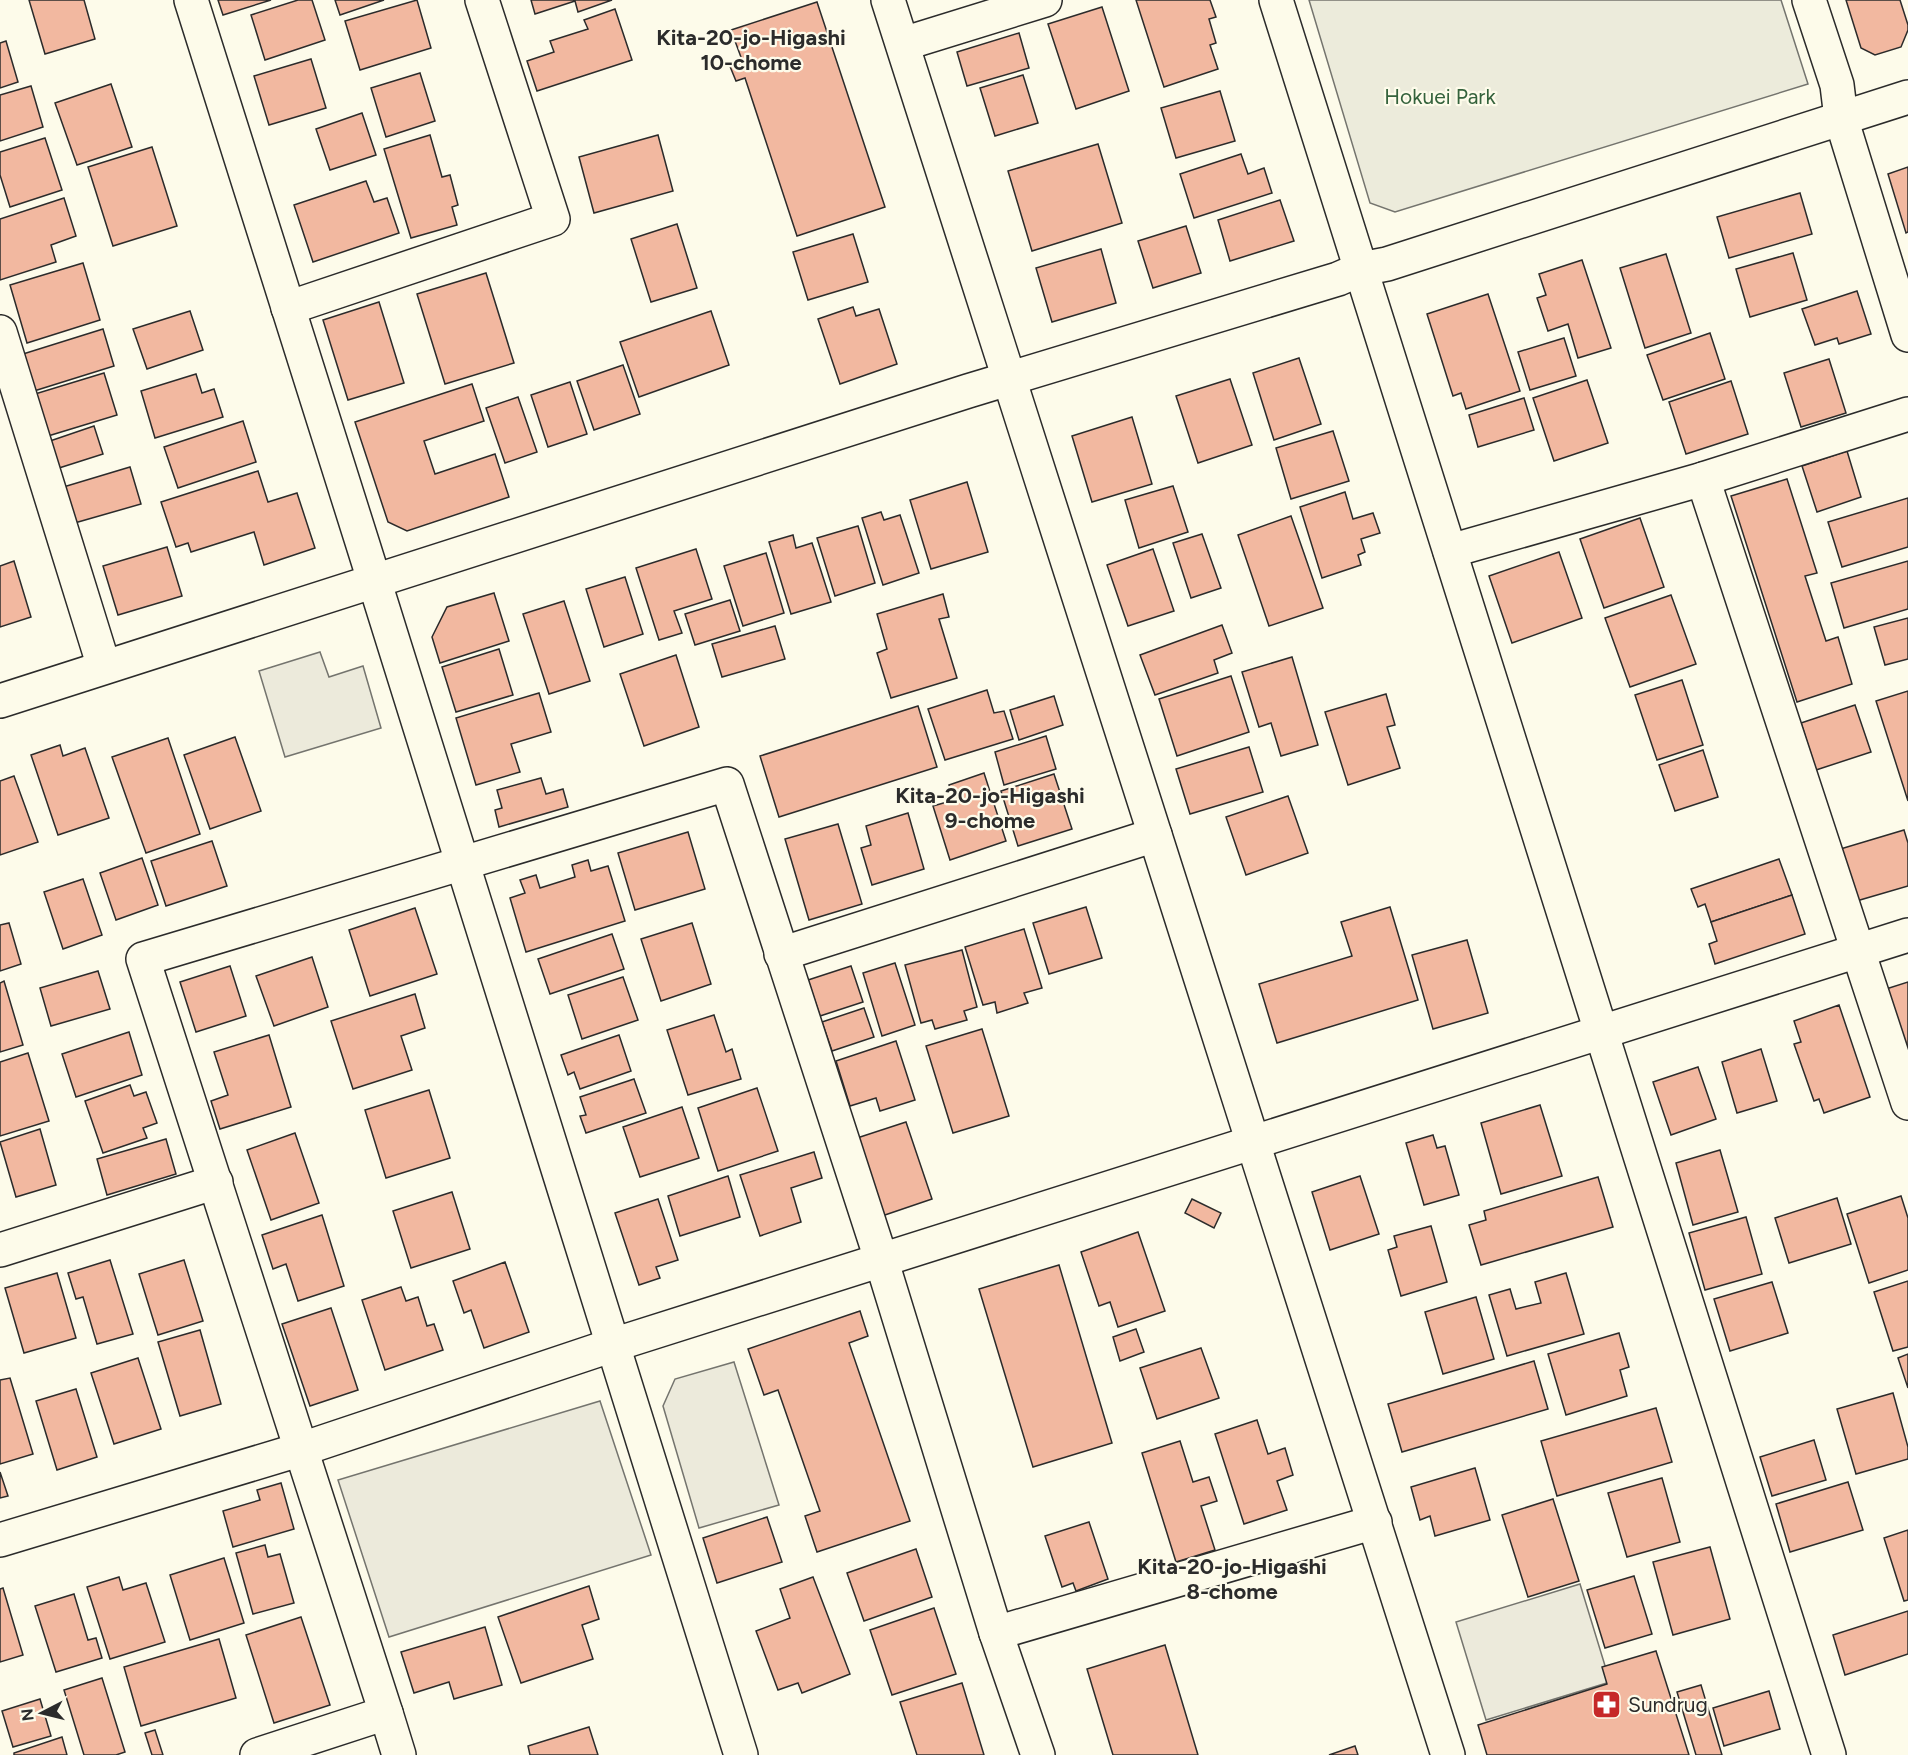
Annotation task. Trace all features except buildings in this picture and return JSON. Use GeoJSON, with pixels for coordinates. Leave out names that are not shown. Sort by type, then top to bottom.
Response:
{"type":"FeatureCollection","features":[{"type":"Feature","properties":{"kind":"street"},"geometry":{"type":"LineString","coordinates":[[191,0],[741,1755]]}},
{"type":"Feature","properties":{"kind":"street"},"geometry":{"type":"LineString","coordinates":[[288,308],[553,219],[482,0]]}},
{"type":"Feature","properties":{"kind":"street"},"geometry":{"type":"LineString","coordinates":[[888,0],[1011,378],[1376,1522],[1448,1755]]}},
{"type":"Feature","properties":{"kind":"street"},"geometry":{"type":"LineString","coordinates":[[903,44],[1045,0]]}},
{"type":"Feature","properties":{"kind":"street"},"geometry":{"type":"LineString","coordinates":[[1276,0],[1829,1755]]}},
{"type":"Feature","properties":{"kind":"street"},"geometry":{"type":"LineString","coordinates":[[1809,0],[1837,85],[1841,118],[1908,335]]}},
{"type":"Feature","properties":{"kind":"street"},"geometry":{"type":"LineString","coordinates":[[0,701],[1011,378],[1338,279],[1361,269],[1386,264],[1908,98]]}},
{"type":"Feature","properties":{"kind":"street"},"geometry":{"type":"LineString","coordinates":[[0,332],[9,389],[104,667]]}},
{"type":"Feature","properties":{"kind":"street"},"geometry":{"type":"LineString","coordinates":[[1450,551],[1703,479],[1908,414]]}},
{"type":"Feature","properties":{"kind":"street"},"geometry":{"type":"LineString","coordinates":[[1703,479],[1908,1102]]}},
{"type":"Feature","properties":{"kind":"street"},"geometry":{"type":"LineString","coordinates":[[399,1755],[143,959],[727,784],[881,1259],[996,1633],[1038,1755]]}},
{"type":"Feature","properties":{"kind":"street"},"geometry":{"type":"LineString","coordinates":[[781,954],[1155,835]]}},
{"type":"Feature","properties":{"kind":"street"},"geometry":{"type":"LineString","coordinates":[[0,1540],[302,1449],[613,1345],[881,1259],[1255,1143],[1908,935]]}},
{"type":"Feature","properties":{"kind":"street"},"geometry":{"type":"LineString","coordinates":[[0,1250],[216,1182]]}},
{"type":"Feature","properties":{"kind":"street"},"geometry":{"type":"LineString","coordinates":[[996,1633],[1376,1522]]}},
{"type":"Feature","properties":{"kind":"street"},"geometry":{"type":"LineString","coordinates":[[257,1755],[386,1713]]}},
{"type":"Feature","properties":{"kind":"green space","name":"Hokuei Park"},"geometry":{"type":"Polygon","coordinates":[[[1309,0],[1781,0],[1808,84],[1395,212],[1370,203],[1309,0]]]}},
{"type":"Feature","properties":{"kind":"shaded area"},"geometry":{"type":"Polygon","coordinates":[[[320,652],[329,677],[363,666],[381,728],[285,757],[259,671],[320,652]]]}},
{"type":"Feature","properties":{"kind":"shaded area"},"geometry":{"type":"Polygon","coordinates":[[[734,1362],[779,1505],[699,1528],[663,1406],[675,1379],[734,1362]]]}},
{"type":"Feature","properties":{"kind":"shaded area"},"geometry":{"type":"Polygon","coordinates":[[[600,1401],[651,1555],[389,1637],[338,1480],[600,1401]]]}},
{"type":"Feature","properties":{"kind":"shaded area"},"geometry":{"type":"Polygon","coordinates":[[[1580,1584],[1610,1682],[1486,1720],[1456,1622],[1580,1584]]]}},
{"type":"Feature","properties":{"kind":"place","name":"Sundrug"},"geometry":{"type":"Point","coordinates":[1607,1705]}},
{"type":"Feature","properties":{"kind":"district","name":"Kita-20-jo-Higashi 10-chome"},"geometry":{"type":"Point","coordinates":[751,50]}},
{"type":"Feature","properties":{"kind":"district","name":"Kita-20-jo-Higashi 9-chome"},"geometry":{"type":"Point","coordinates":[990,808]}},
{"type":"Feature","properties":{"kind":"district","name":"Kita-20-jo-Higashi 8-chome"},"geometry":{"type":"Point","coordinates":[1232,1578]}}]}
